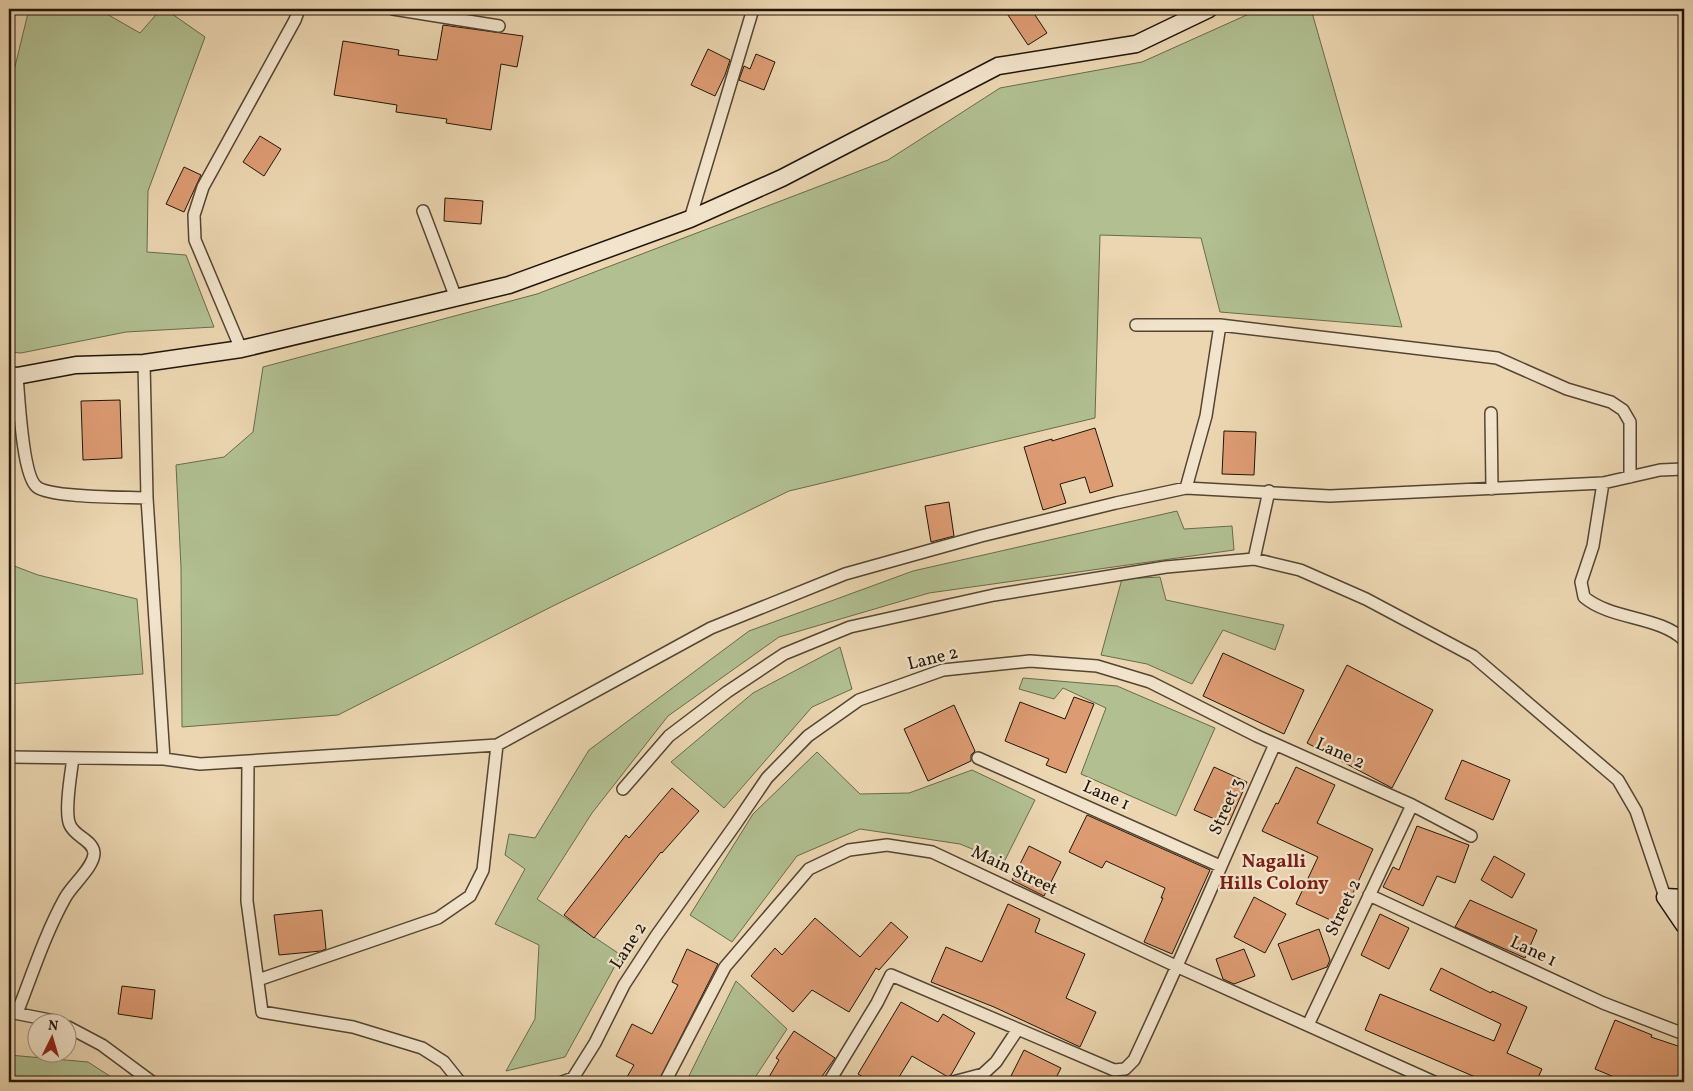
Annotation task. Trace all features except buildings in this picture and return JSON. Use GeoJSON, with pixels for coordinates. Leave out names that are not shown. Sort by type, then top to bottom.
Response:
{"type":"FeatureCollection","features":[{"type":"Feature","properties":{"kind":"street"},"geometry":{"type":"LineString","coordinates":[[241,350],[195,240],[194,215],[203,187],[295,20],[299,9]]}},
{"type":"Feature","properties":{"kind":"street"},"geometry":{"type":"LineString","coordinates":[[394,9],[498,26]]}},
{"type":"Feature","properties":{"kind":"street"},"geometry":{"type":"LineString","coordinates":[[690,219],[753,9]]}},
{"type":"Feature","properties":{"kind":"street"},"geometry":{"type":"LineString","coordinates":[[147,498],[58,494],[38,488],[33,482],[27,464],[13,376],[76,365],[144,362],[241,350],[508,285],[690,219],[782,178],[998,66],[1136,44],[1209,9]]}},
{"type":"Feature","properties":{"kind":"street"},"geometry":{"type":"LineString","coordinates":[[423,211],[456,298]]}},
{"type":"Feature","properties":{"kind":"street"},"geometry":{"type":"LineString","coordinates":[[1136,325],[1220,325],[1498,358],[1567,389],[1611,402],[1623,410],[1630,422],[1630,477]]}},
{"type":"Feature","properties":{"kind":"street"},"geometry":{"type":"LineString","coordinates":[[1186,488],[1206,416],[1220,325]]}},
{"type":"Feature","properties":{"kind":"street"},"geometry":{"type":"LineString","coordinates":[[144,362],[147,498],[164,759]]}},
{"type":"Feature","properties":{"kind":"street"},"geometry":{"type":"LineString","coordinates":[[1492,413],[1492,489]]}},
{"type":"Feature","properties":{"kind":"street"},"geometry":{"type":"LineString","coordinates":[[9,757],[164,759],[200,764],[497,745],[712,628],[845,574],[991,534],[1116,503],[1186,488],[1269,491],[1330,496],[1603,484],[1660,470],[1684,469]]}},
{"type":"Feature","properties":{"kind":"street"},"geometry":{"type":"LineString","coordinates":[[1603,484],[1593,546],[1581,582],[1584,597],[1594,606],[1667,629],[1684,638]]}},
{"type":"Feature","properties":{"kind":"street"},"geometry":{"type":"LineString","coordinates":[[1254,559],[1269,491]]}},
{"type":"Feature","properties":{"kind":"street"},"geometry":{"type":"LineString","coordinates":[[623,789],[669,736],[727,692],[784,654],[850,627],[994,594],[1166,567],[1254,559],[1300,570],[1366,599],[1473,656],[1618,780],[1636,811],[1665,897],[1684,925]]}},
{"type":"Feature","properties":{"kind":"street","name":"Lane 2"},"geometry":{"type":"LineString","coordinates":[[562,1082],[573,1078],[594,1043],[624,985],[656,936],[767,778],[808,736],[859,700],[943,670],[1030,661],[1097,666],[1150,682],[1275,744],[1412,805],[1471,836]]}},
{"type":"Feature","properties":{"kind":"street","name":"Street 3"},"geometry":{"type":"LineString","coordinates":[[1018,1029],[1114,1070],[1126,1069],[1134,1060],[1178,967],[1220,866],[1275,744]]}},
{"type":"Feature","properties":{"kind":"street"},"geometry":{"type":"LineString","coordinates":[[258,980],[438,918],[470,896],[483,870],[497,745]]}},
{"type":"Feature","properties":{"kind":"street"},"geometry":{"type":"LineString","coordinates":[[28,1017],[13,1013],[66,896],[92,861],[94,852],[89,843],[70,827],[67,817],[73,758]]}},
{"type":"Feature","properties":{"kind":"street","name":"Lane 1"},"geometry":{"type":"LineString","coordinates":[[978,758],[1220,866]]}},
{"type":"Feature","properties":{"kind":"street"},"geometry":{"type":"LineString","coordinates":[[248,762],[247,901],[262,1012],[353,1027],[422,1048],[444,1062],[460,1082]]}},
{"type":"Feature","properties":{"kind":"street","name":"Street 2"},"geometry":{"type":"LineString","coordinates":[[1308,1025],[1412,805]]}},
{"type":"Feature","properties":{"kind":"street","name":"Main Street"},"geometry":{"type":"LineString","coordinates":[[665,1082],[726,967],[809,868],[848,850],[887,845],[932,852],[1178,967],[1434,1082]]}},
{"type":"Feature","properties":{"kind":"street","name":"Lane 1"},"geometry":{"type":"LineString","coordinates":[[1369,896],[1603,1003],[1684,1034]]}},
{"type":"Feature","properties":{"kind":"street"},"geometry":{"type":"LineString","coordinates":[[1665,897],[1684,898]]}},
{"type":"Feature","properties":{"kind":"street"},"geometry":{"type":"LineString","coordinates":[[829,1082],[892,975],[1018,1029],[996,1062],[983,1074],[953,1082]]}},
{"type":"Feature","properties":{"kind":"street"},"geometry":{"type":"LineString","coordinates":[[78,1033],[102,1045],[152,1082]]}},
{"type":"Feature","properties":{"kind":"green space"},"geometry":{"type":"Polygon","coordinates":[[[29,9],[98,9],[140,33],[161,9],[165,9],[205,37],[148,191],[147,252],[186,255],[214,327],[126,332],[21,353],[9,352],[9,91],[29,9]]]}},
{"type":"Feature","properties":{"kind":"green space"},"geometry":{"type":"Polygon","coordinates":[[[1260,9],[1311,9],[1402,327],[1220,312],[1201,238],[1100,235],[1095,418],[789,491],[553,606],[338,715],[182,727],[181,567],[176,465],[224,457],[253,432],[263,367],[537,294],[888,160],[1000,88],[1142,62],[1260,9]]]}},
{"type":"Feature","properties":{"kind":"green space"},"geometry":{"type":"Polygon","coordinates":[[[1177,511],[1184,529],[1232,526],[1234,550],[929,593],[779,637],[668,716],[592,813],[537,899],[621,955],[565,1057],[506,1071],[535,1019],[539,945],[495,924],[525,869],[505,855],[509,834],[535,838],[589,750],[749,631],[913,571],[1177,511]]]}},
{"type":"Feature","properties":{"kind":"green space"},"geometry":{"type":"Polygon","coordinates":[[[9,564],[38,575],[137,599],[143,674],[9,684],[9,564]]]}},
{"type":"Feature","properties":{"kind":"green space"},"geometry":{"type":"Polygon","coordinates":[[[1160,577],[1166,600],[1284,625],[1275,650],[1223,630],[1192,684],[1147,664],[1101,655],[1122,579],[1160,577]]]}},
{"type":"Feature","properties":{"kind":"green space"},"geometry":{"type":"Polygon","coordinates":[[[840,647],[852,689],[812,707],[724,808],[671,762],[753,693],[840,647]]]}},
{"type":"Feature","properties":{"kind":"green space"},"geometry":{"type":"Polygon","coordinates":[[[1023,678],[1117,686],[1215,728],[1176,816],[1081,774],[1106,708],[1063,688],[1054,699],[1019,689],[1023,678]]]}},
{"type":"Feature","properties":{"kind":"green space"},"geometry":{"type":"Polygon","coordinates":[[[817,752],[860,794],[909,793],[972,770],[1035,800],[1004,862],[960,844],[860,829],[797,856],[732,942],[690,915],[753,814],[817,752]]]}},
{"type":"Feature","properties":{"kind":"green space"},"geometry":{"type":"Polygon","coordinates":[[[736,981],[787,1029],[752,1082],[686,1082],[736,981]]]}},
{"type":"Feature","properties":{"kind":"green space"},"geometry":{"type":"Polygon","coordinates":[[[9,1055],[28,1057],[28,1064],[78,1064],[78,1061],[88,1062],[119,1082],[9,1082],[9,1055]]]}},
{"type":"Feature","properties":{"kind":"district","name":"Nagalli Hills Colony"},"geometry":{"type":"Point","coordinates":[1274,873]}}]}
